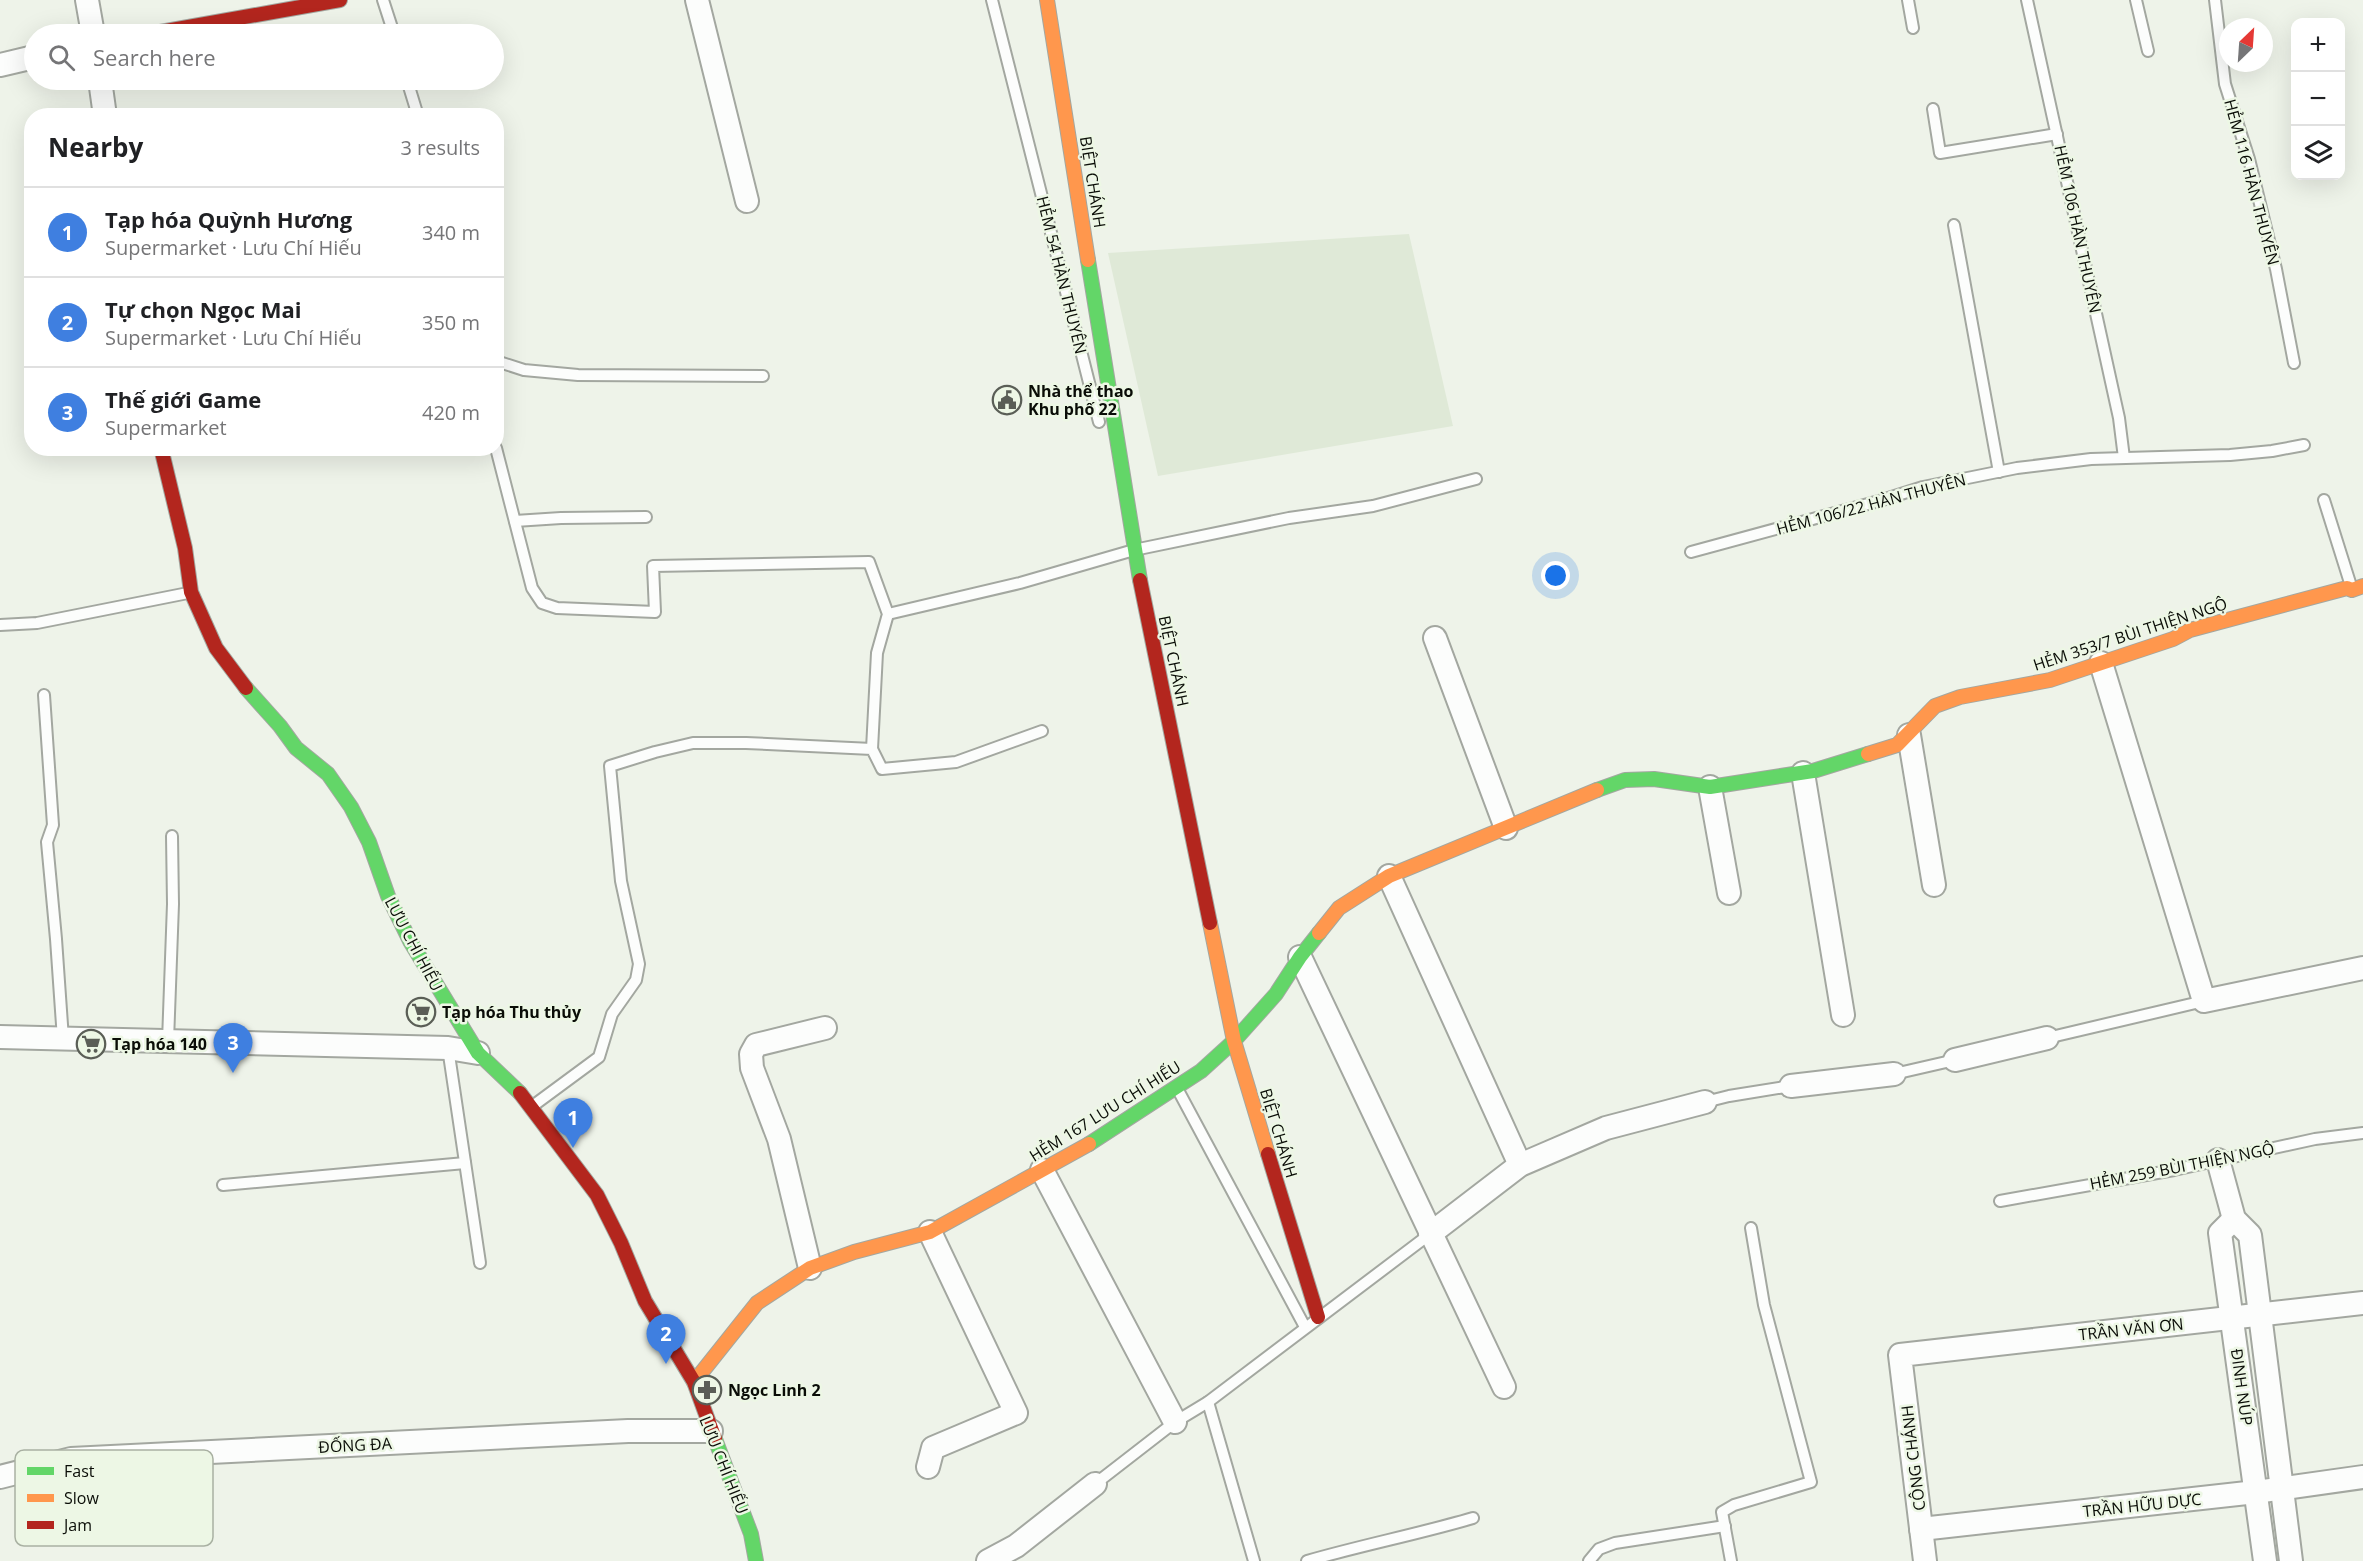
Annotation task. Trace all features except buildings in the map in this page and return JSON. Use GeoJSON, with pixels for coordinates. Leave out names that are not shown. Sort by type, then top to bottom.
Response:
{"type":"FeatureCollection","features":[{"type":"Feature","properties":{"kind":"street"},"geometry":{"type":"LineString","coordinates":[[87,0],[91,24]]}},
{"type":"Feature","properties":{"kind":"street"},"geometry":{"type":"LineString","coordinates":[[205,24],[340,0]]}},
{"type":"Feature","properties":{"kind":"street"},"geometry":{"type":"LineString","coordinates":[[697,0],[747,201]]}},
{"type":"Feature","properties":{"kind":"street","name":"BIỆT CHÁNH"},"geometry":{"type":"LineString","coordinates":[[1047,0],[1134,550],[1234,1041],[1318,1317]]}},
{"type":"Feature","properties":{"kind":"street"},"geometry":{"type":"LineString","coordinates":[[0,65],[24,59]]}},
{"type":"Feature","properties":{"kind":"street"},"geometry":{"type":"LineString","coordinates":[[101,90],[104,108]]}},
{"type":"Feature","properties":{"kind":"street","name":"LƯU CHÍ HIẾU"},"geometry":{"type":"LineString","coordinates":[[163,456],[186,548],[191,592],[216,648],[244,687],[280,726],[296,748],[328,774],[351,807],[369,842],[388,896],[410,941],[478,1053],[514,1085],[597,1195],[621,1243],[645,1301],[693,1382],[751,1534],[756,1561]]}},
{"type":"Feature","properties":{"kind":"street","name":"HẺM 353/7 BÙI THIỆN NGỘ"},"geometry":{"type":"LineString","coordinates":[[1506,828],[1576,797],[1625,780],[1654,779],[1710,786],[1803,773],[1897,745],[1909,735],[1924,714],[1935,705],[1960,697],[2050,681],[2173,639],[2190,630],[2347,588],[2358,588]]}},
{"type":"Feature","properties":{"kind":"street"},"geometry":{"type":"LineString","coordinates":[[1435,638],[1506,828]]}},
{"type":"Feature","properties":{"kind":"street"},"geometry":{"type":"LineString","coordinates":[[2101,663],[2204,1002],[2363,968]]}},
{"type":"Feature","properties":{"kind":"street"},"geometry":{"type":"LineString","coordinates":[[1909,735],[1935,885]]}},
{"type":"Feature","properties":{"kind":"street"},"geometry":{"type":"LineString","coordinates":[[1803,773],[1843,1015]]}},
{"type":"Feature","properties":{"kind":"street"},"geometry":{"type":"LineString","coordinates":[[1710,786],[1729,893]]}},
{"type":"Feature","properties":{"kind":"street","name":"HẺM 167 LƯU CHÍ HIẾU"},"geometry":{"type":"LineString","coordinates":[[693,1382],[757,1303],[810,1268],[854,1252],[930,1232],[1091,1143],[1201,1071],[1234,1041],[1276,993],[1300,957],[1339,909],[1389,876],[1506,828]]}},
{"type":"Feature","properties":{"kind":"street"},"geometry":{"type":"LineString","coordinates":[[1389,876],[1520,1165]]}},
{"type":"Feature","properties":{"kind":"street"},"geometry":{"type":"LineString","coordinates":[[1300,957],[1504,1388]]}},
{"type":"Feature","properties":{"kind":"street"},"geometry":{"type":"LineString","coordinates":[[810,1268],[779,1139],[752,1068],[751,1054],[756,1045],[825,1028]]}},
{"type":"Feature","properties":{"kind":"street"},"geometry":{"type":"LineString","coordinates":[[0,1037],[448,1048],[478,1053]]}},
{"type":"Feature","properties":{"kind":"street"},"geometry":{"type":"LineString","coordinates":[[1955,1060],[2047,1038]]}},
{"type":"Feature","properties":{"kind":"street"},"geometry":{"type":"LineString","coordinates":[[1791,1086],[1894,1074]]}},
{"type":"Feature","properties":{"kind":"street"},"geometry":{"type":"LineString","coordinates":[[1430,1234],[1520,1165],[1606,1128],[1705,1102]]}},
{"type":"Feature","properties":{"kind":"street","name":"ĐINH NÚP"},"geometry":{"type":"LineString","coordinates":[[2218,1160],[2234,1219],[2250,1235],[2291,1561]]}},
{"type":"Feature","properties":{"kind":"street"},"geometry":{"type":"LineString","coordinates":[[1042,1170],[1175,1422]]}},
{"type":"Feature","properties":{"kind":"street","name":"ĐINH NÚP"},"geometry":{"type":"LineString","coordinates":[[2234,1219],[2220,1233],[2265,1561]]}},
{"type":"Feature","properties":{"kind":"street"},"geometry":{"type":"LineString","coordinates":[[928,1467],[933,1448],[1016,1413],[930,1232]]}},
{"type":"Feature","properties":{"kind":"street","name":"TRẦN VĂN ƠN"},"geometry":{"type":"LineString","coordinates":[[1900,1355],[2363,1303]]}},
{"type":"Feature","properties":{"kind":"street","name":"CÔNG CHÁNH"},"geometry":{"type":"LineString","coordinates":[[1900,1355],[1925,1561]]}},
{"type":"Feature","properties":{"kind":"street","name":"ĐỐNG ĐA"},"geometry":{"type":"LineString","coordinates":[[213,1452],[628,1431],[711,1431]]}},
{"type":"Feature","properties":{"kind":"street","name":"ĐỐNG ĐA"},"geometry":{"type":"LineString","coordinates":[[0,1477],[15,1473]]}},
{"type":"Feature","properties":{"kind":"street","name":"TRẦN HỮU DỰC"},"geometry":{"type":"LineString","coordinates":[[1921,1529],[2256,1492],[2363,1477]]}},
{"type":"Feature","properties":{"kind":"street"},"geometry":{"type":"LineString","coordinates":[[988,1561],[1018,1553],[1095,1484]]}},
{"type":"Feature","properties":{"kind":"lane"},"geometry":{"type":"LineString","coordinates":[[383,0],[391,24]]}},
{"type":"Feature","properties":{"kind":"lane","name":"HẺM 54 HÀN THUYÊN"},"geometry":{"type":"LineString","coordinates":[[992,0],[1102,431]]}},
{"type":"Feature","properties":{"kind":"lane"},"geometry":{"type":"LineString","coordinates":[[1908,0],[1914,28]]}},
{"type":"Feature","properties":{"kind":"lane","name":"HẺM 106 HÀN THUYÊN"},"geometry":{"type":"LineString","coordinates":[[2027,0],[2119,418],[2124,458]]}},
{"type":"Feature","properties":{"kind":"lane"},"geometry":{"type":"LineString","coordinates":[[2136,0],[2148,51]]}},
{"type":"Feature","properties":{"kind":"lane","name":"HẺM 116 HÀN THUYÊN"},"geometry":{"type":"LineString","coordinates":[[2215,0],[2225,84],[2249,159],[2276,269],[2294,363]]}},
{"type":"Feature","properties":{"kind":"lane"},"geometry":{"type":"LineString","coordinates":[[410,90],[415,108]]}},
{"type":"Feature","properties":{"kind":"lane"},"geometry":{"type":"LineString","coordinates":[[1933,109],[1940,153],[2057,134]]}},
{"type":"Feature","properties":{"kind":"lane"},"geometry":{"type":"LineString","coordinates":[[1954,225],[1999,472]]}},
{"type":"Feature","properties":{"kind":"lane"},"geometry":{"type":"LineString","coordinates":[[504,364],[524,370],[578,375],[763,376]]}},
{"type":"Feature","properties":{"kind":"lane","name":"HẺM 106/22 HÀN THUYÊN"},"geometry":{"type":"LineString","coordinates":[[1691,552],[1923,487],[2056,462],[2230,455],[2304,445]]}},
{"type":"Feature","properties":{"kind":"lane"},"geometry":{"type":"LineString","coordinates":[[1108,452],[1134,550]]}},
{"type":"Feature","properties":{"kind":"lane"},"geometry":{"type":"LineString","coordinates":[[498,456],[532,588],[542,603],[557,608],[655,612],[653,566],[869,562],[888,614],[877,653],[872,749],[882,769],[956,762],[1042,730]]}},
{"type":"Feature","properties":{"kind":"lane"},"geometry":{"type":"LineString","coordinates":[[888,614],[1020,583],[1134,550],[1289,518],[1373,506],[1476,479]]}},
{"type":"Feature","properties":{"kind":"lane"},"geometry":{"type":"LineString","coordinates":[[2324,500],[2358,588]]}},
{"type":"Feature","properties":{"kind":"lane"},"geometry":{"type":"LineString","coordinates":[[515,521],[646,517]]}},
{"type":"Feature","properties":{"kind":"lane"},"geometry":{"type":"LineString","coordinates":[[0,625],[37,623],[191,592]]}},
{"type":"Feature","properties":{"kind":"lane"},"geometry":{"type":"LineString","coordinates":[[44,695],[53,825],[46,842],[63,1039]]}},
{"type":"Feature","properties":{"kind":"lane"},"geometry":{"type":"LineString","coordinates":[[531,1107],[599,1057],[612,1014],[636,980],[639,964],[621,881],[610,766],[693,743],[872,749]]}},
{"type":"Feature","properties":{"kind":"lane"},"geometry":{"type":"LineString","coordinates":[[168,1041],[173,904],[172,836]]}},
{"type":"Feature","properties":{"kind":"lane"},"geometry":{"type":"LineString","coordinates":[[2047,1038],[2204,1002]]}},
{"type":"Feature","properties":{"kind":"lane"},"geometry":{"type":"LineString","coordinates":[[448,1048],[480,1263]]}},
{"type":"Feature","properties":{"kind":"lane"},"geometry":{"type":"LineString","coordinates":[[1894,1074],[1955,1060]]}},
{"type":"Feature","properties":{"kind":"lane"},"geometry":{"type":"LineString","coordinates":[[1705,1102],[1791,1086]]}},
{"type":"Feature","properties":{"kind":"lane"},"geometry":{"type":"LineString","coordinates":[[1176,1088],[1305,1327]]}},
{"type":"Feature","properties":{"kind":"lane","name":"HẺM 259 BÙI THIỆN NGỘ"},"geometry":{"type":"LineString","coordinates":[[2000,1201],[2174,1170],[2315,1138],[2363,1132]]}},
{"type":"Feature","properties":{"kind":"lane"},"geometry":{"type":"LineString","coordinates":[[223,1185],[465,1163]]}},
{"type":"Feature","properties":{"kind":"lane"},"geometry":{"type":"LineString","coordinates":[[1731,1561],[1722,1512],[1734,1504],[1810,1482],[1764,1305],[1751,1227]]}},
{"type":"Feature","properties":{"kind":"lane"},"geometry":{"type":"LineString","coordinates":[[1095,1484],[1175,1422],[1209,1402],[1430,1234]]}},
{"type":"Feature","properties":{"kind":"lane"},"geometry":{"type":"LineString","coordinates":[[1209,1402],[1254,1561]]}},
{"type":"Feature","properties":{"kind":"lane"},"geometry":{"type":"LineString","coordinates":[[1307,1561],[1352,1548],[1425,1533],[1473,1518]]}},
{"type":"Feature","properties":{"kind":"lane"},"geometry":{"type":"LineString","coordinates":[[1589,1561],[1599,1549],[1615,1543],[1725,1526]]}},
{"type":"Feature","properties":{"kind":"shaded area"},"geometry":{"type":"Polygon","coordinates":[[[1409,234],[1453,426],[1158,476],[1108,253],[1409,234]]]}},
{"type":"Feature","properties":{"kind":"traffic: fast"},"geometry":{"type":"LineString","coordinates":[[1088,260],[1140,580]]}},
{"type":"Feature","properties":{"kind":"traffic: fast"},"geometry":{"type":"LineString","coordinates":[[246,688],[296,748],[328,774],[351,807],[369,842],[388,896],[410,941],[478,1053],[520,1093]]}},
{"type":"Feature","properties":{"kind":"traffic: fast"},"geometry":{"type":"LineString","coordinates":[[1597,790],[1625,780],[1654,779],[1710,787],[1813,771],[1868,754]]}},
{"type":"Feature","properties":{"kind":"traffic: fast"},"geometry":{"type":"LineString","coordinates":[[1089,1144],[1201,1071],[1234,1041],[1276,994],[1319,933]]}},
{"type":"Feature","properties":{"kind":"traffic: fast"},"geometry":{"type":"LineString","coordinates":[[715,1439],[751,1534],[756,1561]]}},
{"type":"Feature","properties":{"kind":"traffic: slow"},"geometry":{"type":"LineString","coordinates":[[1047,0],[1088,260]]}},
{"type":"Feature","properties":{"kind":"traffic: slow"},"geometry":{"type":"LineString","coordinates":[[1868,754],[1897,745],[1935,706],[1960,697],[2050,680],[2173,639],[2190,630],[2347,588],[2352,590],[2363,586]]}},
{"type":"Feature","properties":{"kind":"traffic: slow"},"geometry":{"type":"LineString","coordinates":[[1319,933],[1339,908],[1389,876],[1597,790]]}},
{"type":"Feature","properties":{"kind":"traffic: slow"},"geometry":{"type":"LineString","coordinates":[[1210,923],[1234,1041],[1268,1154]]}},
{"type":"Feature","properties":{"kind":"traffic: slow"},"geometry":{"type":"LineString","coordinates":[[694,1382],[757,1303],[810,1268],[854,1252],[930,1232],[1089,1144]]}},
{"type":"Feature","properties":{"kind":"traffic: jam"},"geometry":{"type":"LineString","coordinates":[[205,24],[340,0]]}},
{"type":"Feature","properties":{"kind":"traffic: jam"},"geometry":{"type":"LineString","coordinates":[[163,456],[185,548],[191,592],[216,648],[246,688]]}},
{"type":"Feature","properties":{"kind":"traffic: jam"},"geometry":{"type":"LineString","coordinates":[[1140,580],[1210,923]]}},
{"type":"Feature","properties":{"kind":"traffic: jam"},"geometry":{"type":"LineString","coordinates":[[520,1093],[597,1195],[621,1243],[645,1301],[694,1382],[715,1439]]}},
{"type":"Feature","properties":{"kind":"traffic: jam"},"geometry":{"type":"LineString","coordinates":[[1268,1154],[1318,1317]]}},
{"type":"Feature","properties":{"kind":"place","name":"Nhà thể thao Khu phố 22"},"geometry":{"type":"Point","coordinates":[1007,400]}},
{"type":"Feature","properties":{"kind":"place","name":"Tạp hóa Thu thủy"},"geometry":{"type":"Point","coordinates":[421,1012]}},
{"type":"Feature","properties":{"kind":"place","name":"Tạp hóa 140"},"geometry":{"type":"Point","coordinates":[91,1044]}},
{"type":"Feature","properties":{"kind":"place","name":"Thế giới Game"},"geometry":{"type":"Point","coordinates":[233,1073]}},
{"type":"Feature","properties":{"kind":"place","name":"Tạp hóa Quỳnh Hương"},"geometry":{"type":"Point","coordinates":[573,1148]}},
{"type":"Feature","properties":{"kind":"place","name":"Tự chọn Ngọc Mai"},"geometry":{"type":"Point","coordinates":[666,1364]}},
{"type":"Feature","properties":{"kind":"place","name":"Ngọc Linh 2"},"geometry":{"type":"Point","coordinates":[707,1390]}}]}
